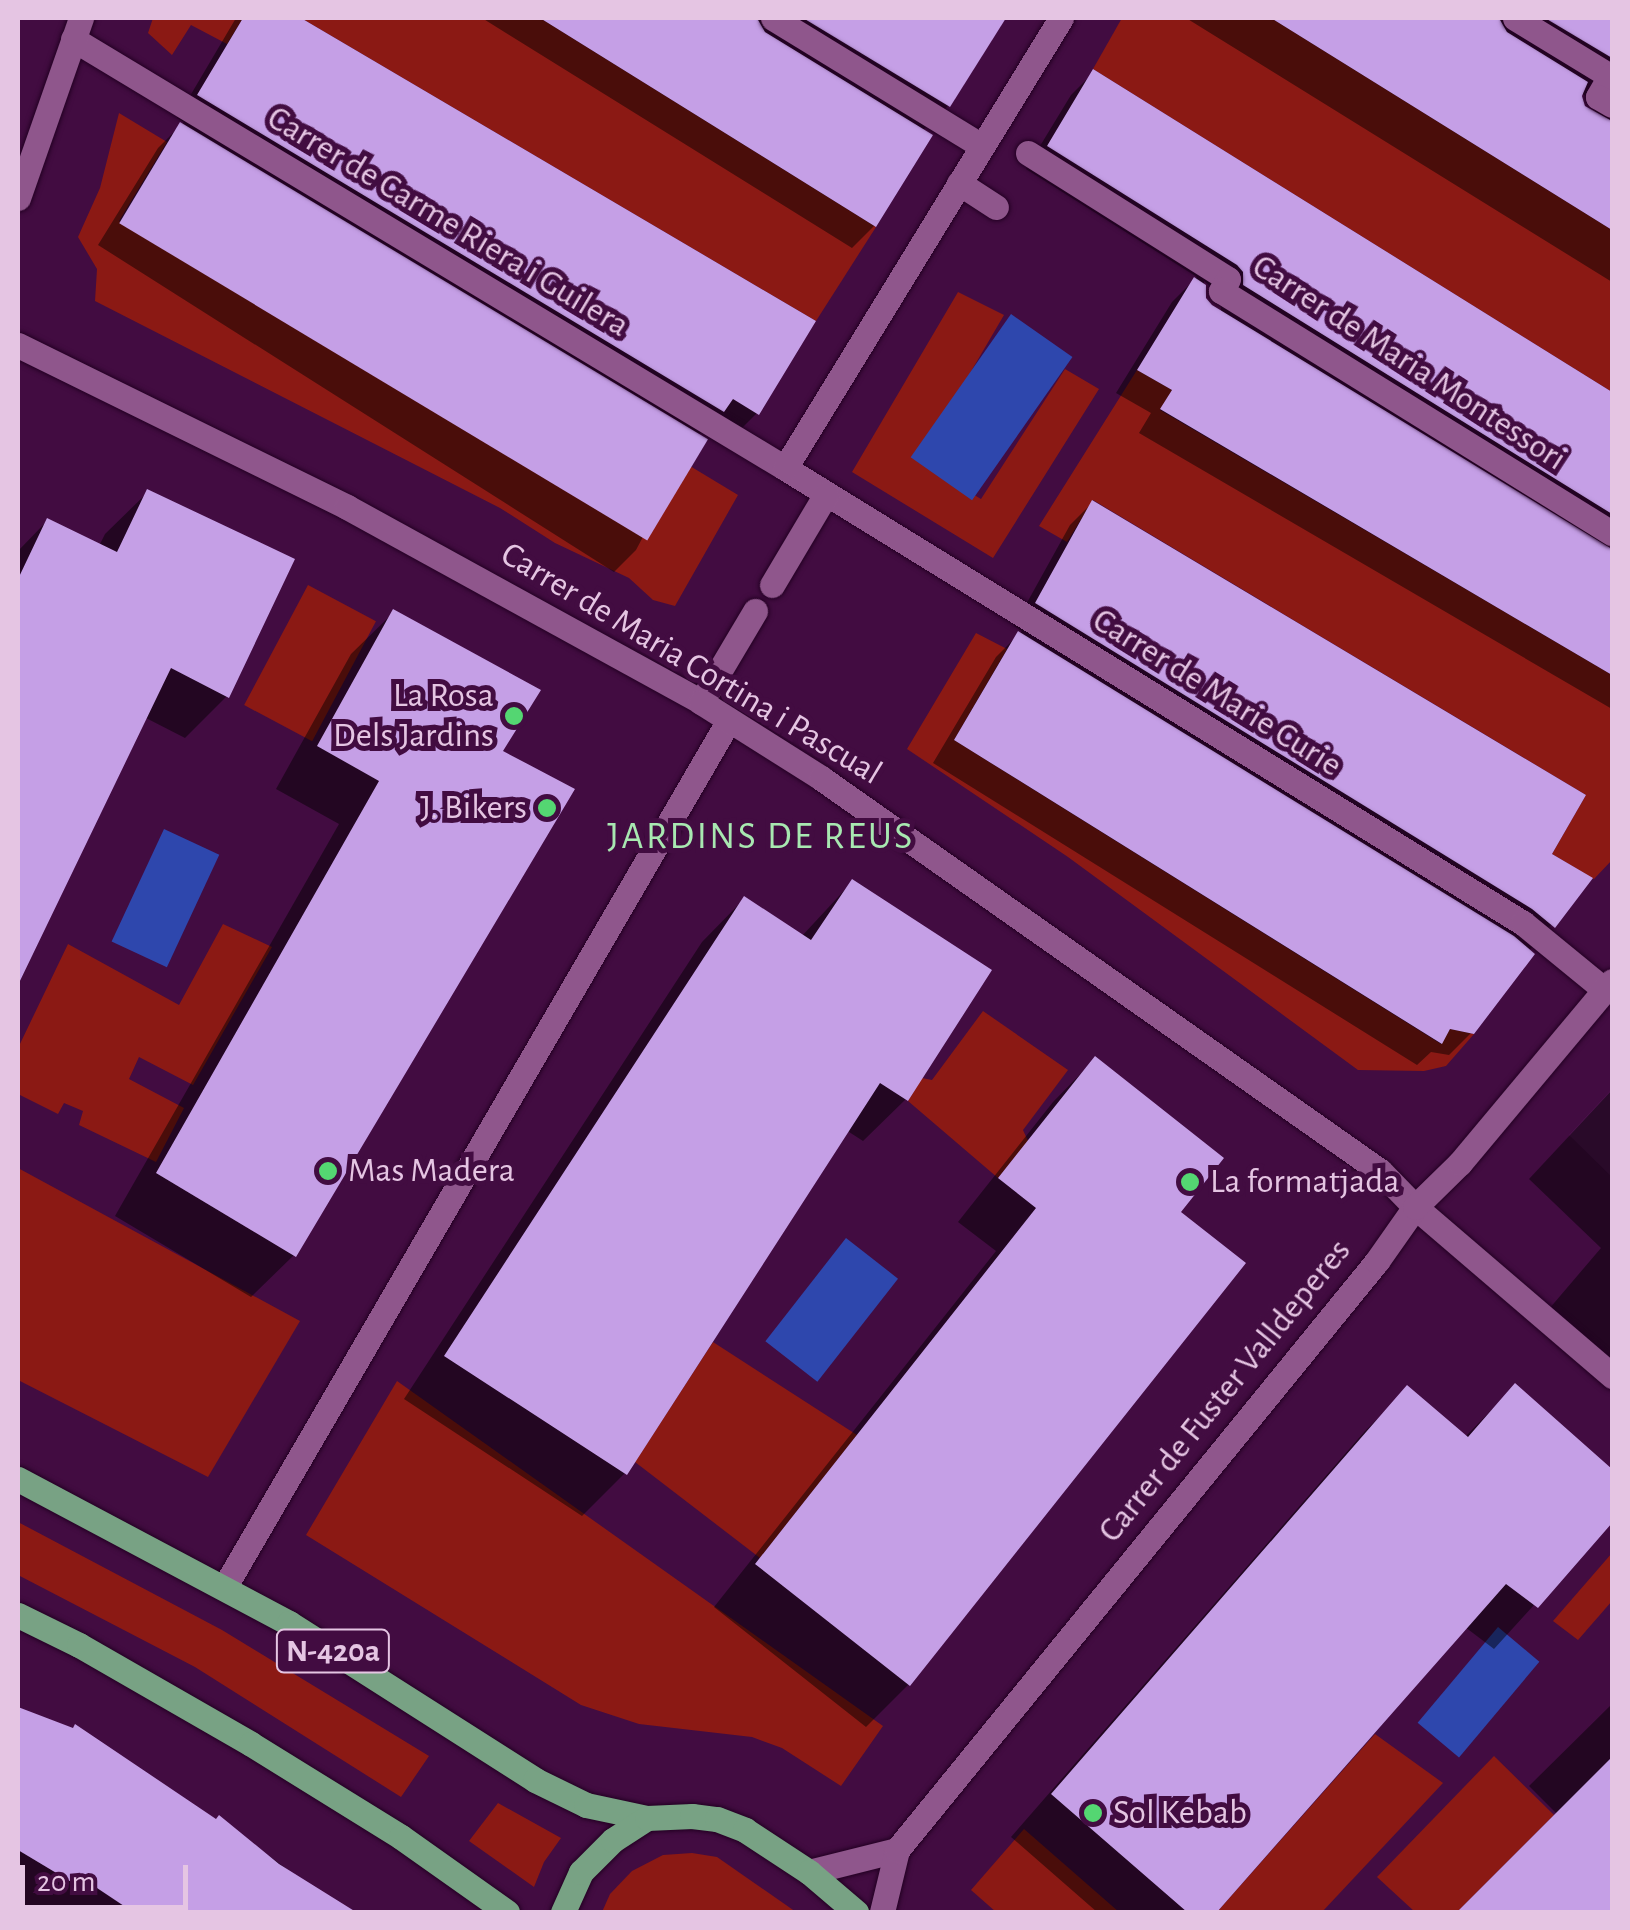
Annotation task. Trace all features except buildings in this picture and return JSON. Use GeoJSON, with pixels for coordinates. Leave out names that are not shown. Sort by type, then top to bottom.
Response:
{"type":"FeatureCollection","features":[{"type":"Feature","properties":{"kind":"main road","name":"N-420a"},"geometry":{"type":"LineString","coordinates":[[18,1479],[289,1624],[536,1780],[586,1805],[647,1818],[717,1818],[746,1830],[808,1872],[856,1912]]}},
{"type":"Feature","properties":{"kind":"main road"},"geometry":{"type":"LineString","coordinates":[[18,1615],[79,1645],[251,1744],[401,1837],[506,1912]]}},
{"type":"Feature","properties":{"kind":"main road"},"geometry":{"type":"LineString","coordinates":[[563,1912],[581,1872],[613,1840],[647,1818]]}},
{"type":"Feature","properties":{"kind":"street"},"geometry":{"type":"LineString","coordinates":[[773,18],[982,146]]}},
{"type":"Feature","properties":{"kind":"street"},"geometry":{"type":"LineString","coordinates":[[785,468],[1061,18]]}},
{"type":"Feature","properties":{"kind":"street"},"geometry":{"type":"LineString","coordinates":[[1515,18],[1610,76],[1598,96],[1612,106]]}},
{"type":"Feature","properties":{"kind":"street"},"geometry":{"type":"LineString","coordinates":[[18,198],[77,28]]}},
{"type":"Feature","properties":{"kind":"street","name":"Carrer de Carme Riera i Guilera"},"geometry":{"type":"LineString","coordinates":[[77,28],[785,468]]}},
{"type":"Feature","properties":{"kind":"street","name":"Carrer de Maria Montessori"},"geometry":{"type":"LineString","coordinates":[[1028,153],[1228,279],[1221,291],[1612,534]]}},
{"type":"Feature","properties":{"kind":"street"},"geometry":{"type":"LineString","coordinates":[[959,184],[996,207]]}},
{"type":"Feature","properties":{"kind":"street","name":"Carrer de Maria Cortina i Pascual"},"geometry":{"type":"LineString","coordinates":[[18,346],[348,506],[729,720],[966,876],[1380,1171],[1415,1206],[1612,1376]]}},
{"type":"Feature","properties":{"kind":"street","name":"Carrer de Marie Curie"},"geometry":{"type":"LineString","coordinates":[[785,468],[1523,923],[1608,986]]}},
{"type":"Feature","properties":{"kind":"street"},"geometry":{"type":"LineString","coordinates":[[772,584],[826,494]]}},
{"type":"Feature","properties":{"kind":"street"},"geometry":{"type":"LineString","coordinates":[[701,702],[755,611]]}},
{"type":"Feature","properties":{"kind":"street"},"geometry":{"type":"LineString","coordinates":[[224,1588],[729,720]]}},
{"type":"Feature","properties":{"kind":"street","name":"Carrer de Fuster Valldeperes"},"geometry":{"type":"LineString","coordinates":[[882,1912],[896,1850],[1377,1261],[1415,1206],[1460,1163],[1608,986]]}},
{"type":"Feature","properties":{"kind":"street"},"geometry":{"type":"LineString","coordinates":[[808,1872],[896,1850]]}},
{"type":"Feature","properties":{"kind":"shaded area"},"geometry":{"type":"Polygon","coordinates":[[[153,18],[243,18],[227,44],[191,25],[172,55],[148,33],[153,18]]]}},
{"type":"Feature","properties":{"kind":"shaded area"},"geometry":{"type":"Polygon","coordinates":[[[301,18],[540,18],[876,227],[816,321],[301,18]]]}},
{"type":"Feature","properties":{"kind":"shaded area"},"geometry":{"type":"Polygon","coordinates":[[[1122,18],[1271,18],[1612,230],[1612,392],[1093,69],[1122,18]]]}},
{"type":"Feature","properties":{"kind":"shaded area"},"geometry":{"type":"Polygon","coordinates":[[[119,113],[167,142],[119,221],[690,466],[738,495],[675,606],[653,600],[629,578],[555,543],[500,508],[95,301],[97,269],[78,237],[100,188],[119,113]]]}},
{"type":"Feature","properties":{"kind":"shaded area"},"geometry":{"type":"Polygon","coordinates":[[[958,292],[1004,315],[918,462],[981,499],[1065,369],[1099,389],[993,558],[852,472],[958,292]]]}},
{"type":"Feature","properties":{"kind":"shaded area"},"geometry":{"type":"Polygon","coordinates":[[[1137,370],[1172,390],[1160,410],[1612,675],[1612,860],[1594,879],[1552,854],[1586,795],[1093,500],[1067,542],[1039,526],[1137,370]]]}},
{"type":"Feature","properties":{"kind":"shaded area"},"geometry":{"type":"Polygon","coordinates":[[[308,585],[376,621],[312,741],[244,705],[308,585]]]}},
{"type":"Feature","properties":{"kind":"shaded area"},"geometry":{"type":"Polygon","coordinates":[[[976,633],[1007,649],[954,740],[1441,1044],[1450,1029],[1474,1034],[1446,1066],[1424,1071],[1358,1070],[1068,857],[907,749],[976,633]]]}},
{"type":"Feature","properties":{"kind":"shaded area"},"geometry":{"type":"Polygon","coordinates":[[[223,924],[272,947],[193,1085],[139,1057],[129,1079],[184,1108],[156,1162],[79,1125],[83,1111],[64,1103],[58,1114],[18,1094],[18,1048],[68,944],[179,1005],[223,924]]]}},
{"type":"Feature","properties":{"kind":"shaded area"},"geometry":{"type":"Polygon","coordinates":[[[983,1011],[1068,1070],[1023,1130],[1028,1141],[998,1178],[908,1101],[922,1078],[932,1080],[983,1011]]]}},
{"type":"Feature","properties":{"kind":"shaded area"},"geometry":{"type":"Polygon","coordinates":[[[1612,1089],[1612,1177],[1569,1135],[1612,1089]]]}},
{"type":"Feature","properties":{"kind":"shaded area"},"geometry":{"type":"Polygon","coordinates":[[[18,1168],[300,1321],[208,1477],[18,1380],[18,1168]]]}},
{"type":"Feature","properties":{"kind":"shaded area"},"geometry":{"type":"Polygon","coordinates":[[[713,1342],[857,1435],[760,1558],[635,1462],[713,1342]]]}},
{"type":"Feature","properties":{"kind":"shaded area"},"geometry":{"type":"Polygon","coordinates":[[[397,1381],[883,1726],[841,1786],[782,1748],[752,1737],[639,1724],[581,1705],[306,1535],[397,1381]]]}},
{"type":"Feature","properties":{"kind":"shaded area"},"geometry":{"type":"Polygon","coordinates":[[[18,1522],[222,1630],[429,1756],[401,1797],[195,1667],[18,1575],[18,1522]]]}},
{"type":"Feature","properties":{"kind":"shaded area"},"geometry":{"type":"Polygon","coordinates":[[[1612,1553],[1612,1601],[1578,1640],[1553,1621],[1612,1553]]]}},
{"type":"Feature","properties":{"kind":"shaded area"},"geometry":{"type":"Polygon","coordinates":[[[1375,1734],[1443,1783],[1322,1912],[1217,1912],[1375,1734]]]}},
{"type":"Feature","properties":{"kind":"shaded area"},"geometry":{"type":"Polygon","coordinates":[[[1494,1756],[1554,1815],[1457,1912],[1415,1912],[1377,1877],[1494,1756]]]}},
{"type":"Feature","properties":{"kind":"shaded area"},"geometry":{"type":"Polygon","coordinates":[[[498,1803],[561,1838],[544,1862],[534,1887],[469,1841],[498,1803]]]}},
{"type":"Feature","properties":{"kind":"shaded area"},"geometry":{"type":"Polygon","coordinates":[[[1024,1829],[1119,1912],[996,1912],[971,1890],[1024,1829]]]}},
{"type":"Feature","properties":{"kind":"shaded area"},"geometry":{"type":"Polygon","coordinates":[[[692,1853],[717,1857],[796,1912],[602,1912],[610,1894],[632,1871],[663,1855],[692,1853]]]}},
{"type":"Feature","properties":{"kind":"water"},"geometry":{"type":"Polygon","coordinates":[[[1011,314],[1072,357],[972,500],[911,457],[1011,314]]]}},
{"type":"Feature","properties":{"kind":"water"},"geometry":{"type":"Polygon","coordinates":[[[164,829],[219,855],[167,967],[112,941],[164,829]]]}},
{"type":"Feature","properties":{"kind":"water"},"geometry":{"type":"Polygon","coordinates":[[[846,1238],[898,1279],[817,1382],[765,1341],[846,1238]]]}},
{"type":"Feature","properties":{"kind":"water"},"geometry":{"type":"Polygon","coordinates":[[[1498,1627],[1539,1662],[1459,1757],[1418,1723],[1498,1627]]]}},
{"type":"Feature","properties":{"kind":"place","name":"La Rosa Dels Jardins"},"geometry":{"type":"Point","coordinates":[514,716]}},
{"type":"Feature","properties":{"kind":"place","name":"J. Bikers"},"geometry":{"type":"Point","coordinates":[547,808]}},
{"type":"Feature","properties":{"kind":"place","name":"Mas Madera"},"geometry":{"type":"Point","coordinates":[328,1171]}},
{"type":"Feature","properties":{"kind":"place","name":"La formatjada"},"geometry":{"type":"Point","coordinates":[1190,1182]}},
{"type":"Feature","properties":{"kind":"place","name":"Sol Kebab"},"geometry":{"type":"Point","coordinates":[1093,1813]}},
{"type":"Feature","properties":{"kind":"district","name":"JARDINS DE REUS"},"geometry":{"type":"Point","coordinates":[761,838]}}]}
